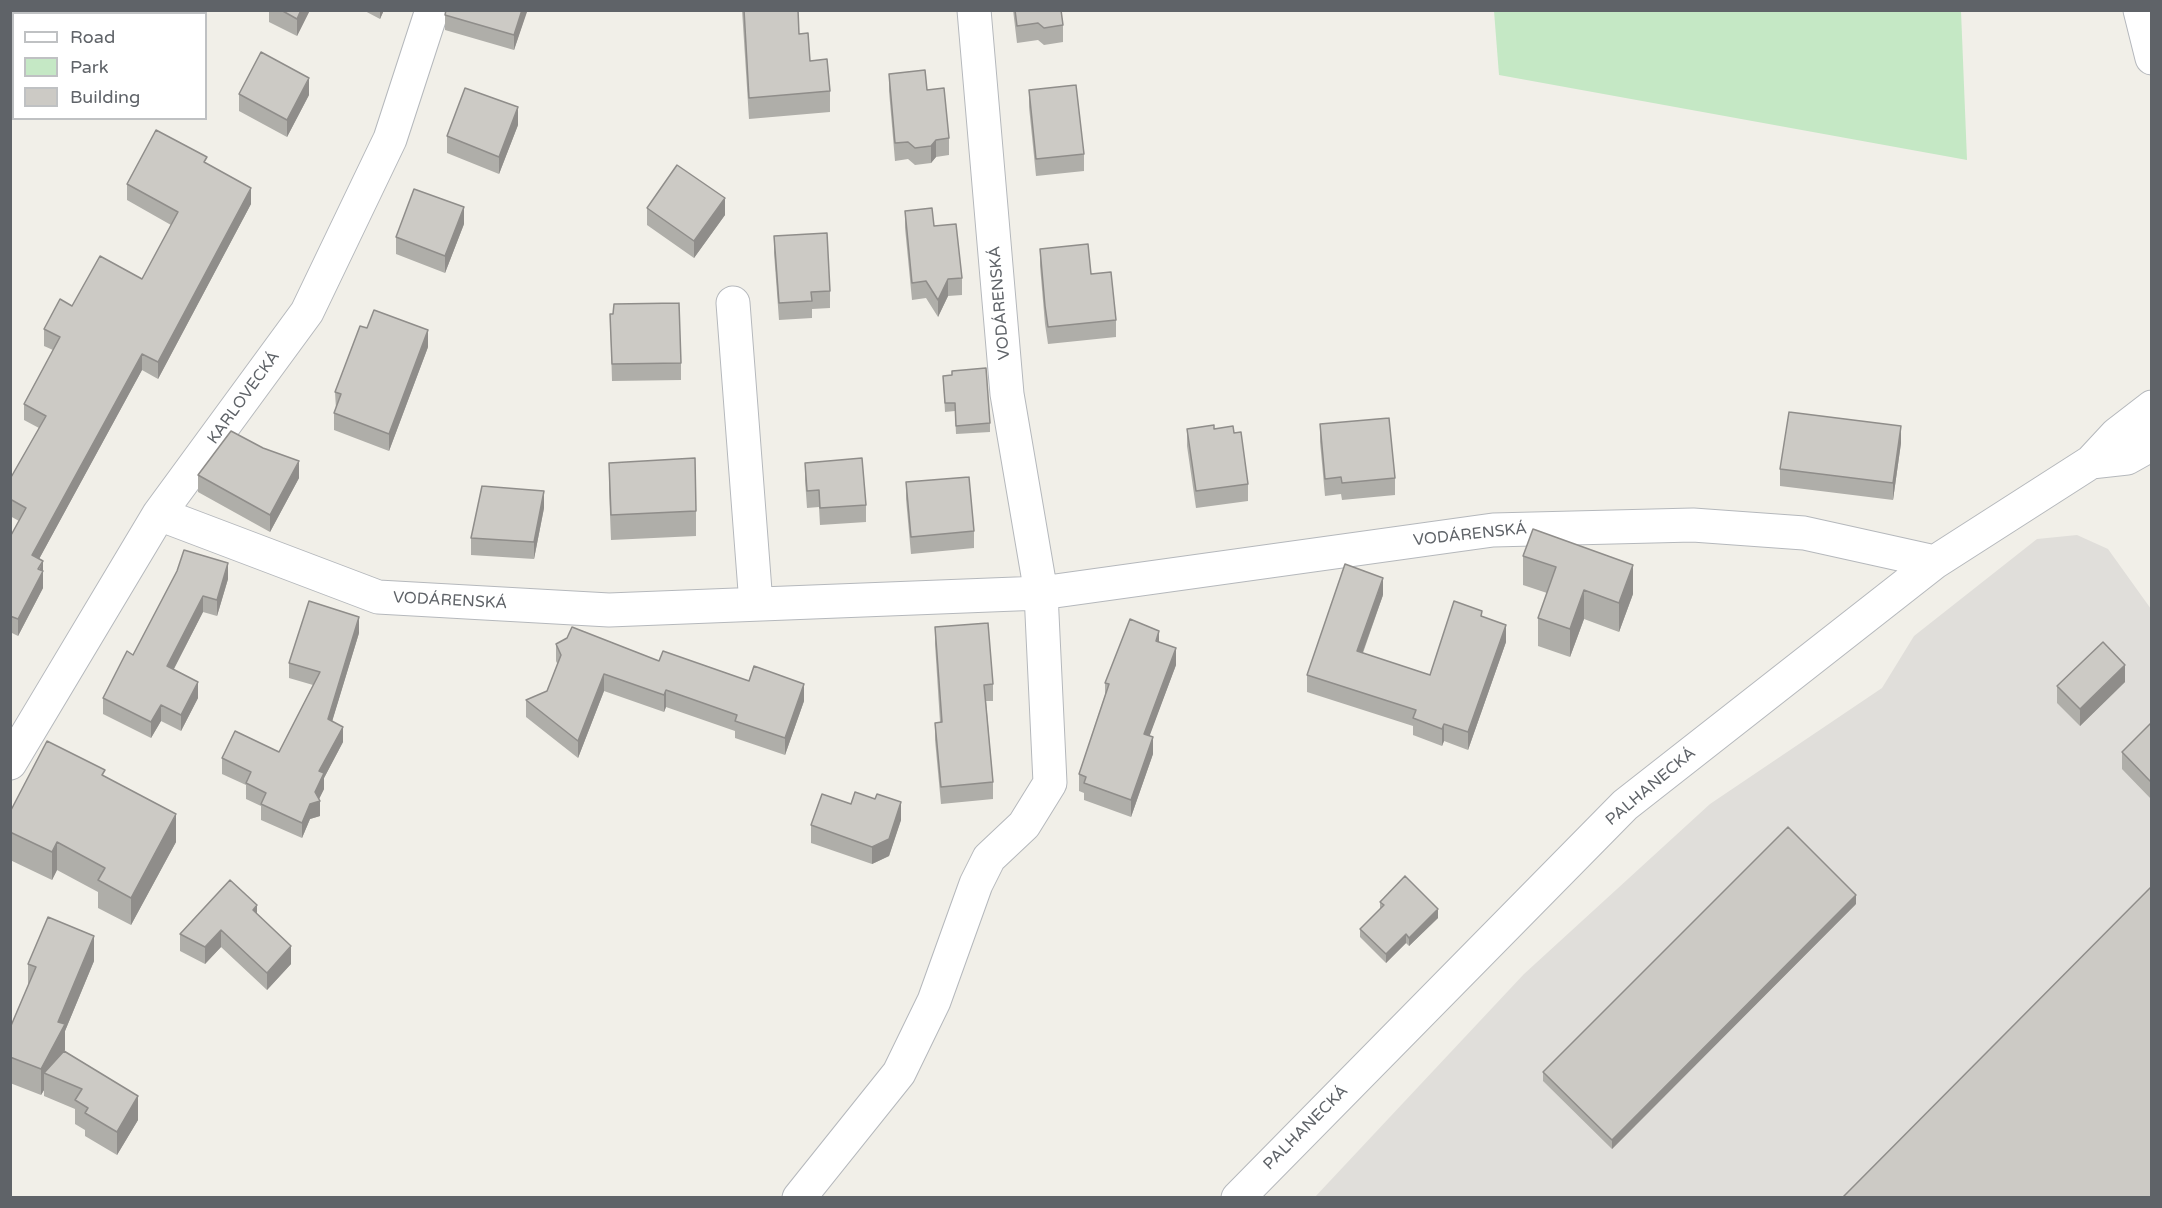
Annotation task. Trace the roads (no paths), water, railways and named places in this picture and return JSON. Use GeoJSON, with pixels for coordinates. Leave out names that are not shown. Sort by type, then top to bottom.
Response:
{"type":"FeatureCollection","features":[{"type":"Feature","properties":{"kind":"street","name":"KARLOVECKÁ"},"geometry":{"type":"LineString","coordinates":[[10,763],[159,514],[307,312],[390,139],[432,10]]}},
{"type":"Feature","properties":{"kind":"street","name":"VODÁRENSKÁ"},"geometry":{"type":"LineString","coordinates":[[799,1197],[899,1073],[934,1000],[976,884],[989,858],[1024,825],[1050,783],[1041,593],[1007,394],[974,10]]}},
{"type":"Feature","properties":{"kind":"street"},"geometry":{"type":"LineString","coordinates":[[2140,10],[2151,58]]}},
{"type":"Feature","properties":{"kind":"street"},"geometry":{"type":"LineString","coordinates":[[733,303],[756,604]]}},
{"type":"Feature","properties":{"kind":"street","name":"PALHANECKÁ"},"geometry":{"type":"LineString","coordinates":[[1238,1197],[1625,805],[1935,562],[2091,462],[2116,434],[2151,407]]}},
{"type":"Feature","properties":{"kind":"street","name":"PALHANECKÁ"},"geometry":{"type":"LineString","coordinates":[[2091,462],[2127,458],[2151,444]]}},
{"type":"Feature","properties":{"kind":"street","name":"VODÁRENSKÁ"},"geometry":{"type":"LineString","coordinates":[[159,514],[378,597],[609,610],[1041,593],[1493,530],[1693,525],[1793,532],[1935,562]]}}]}
